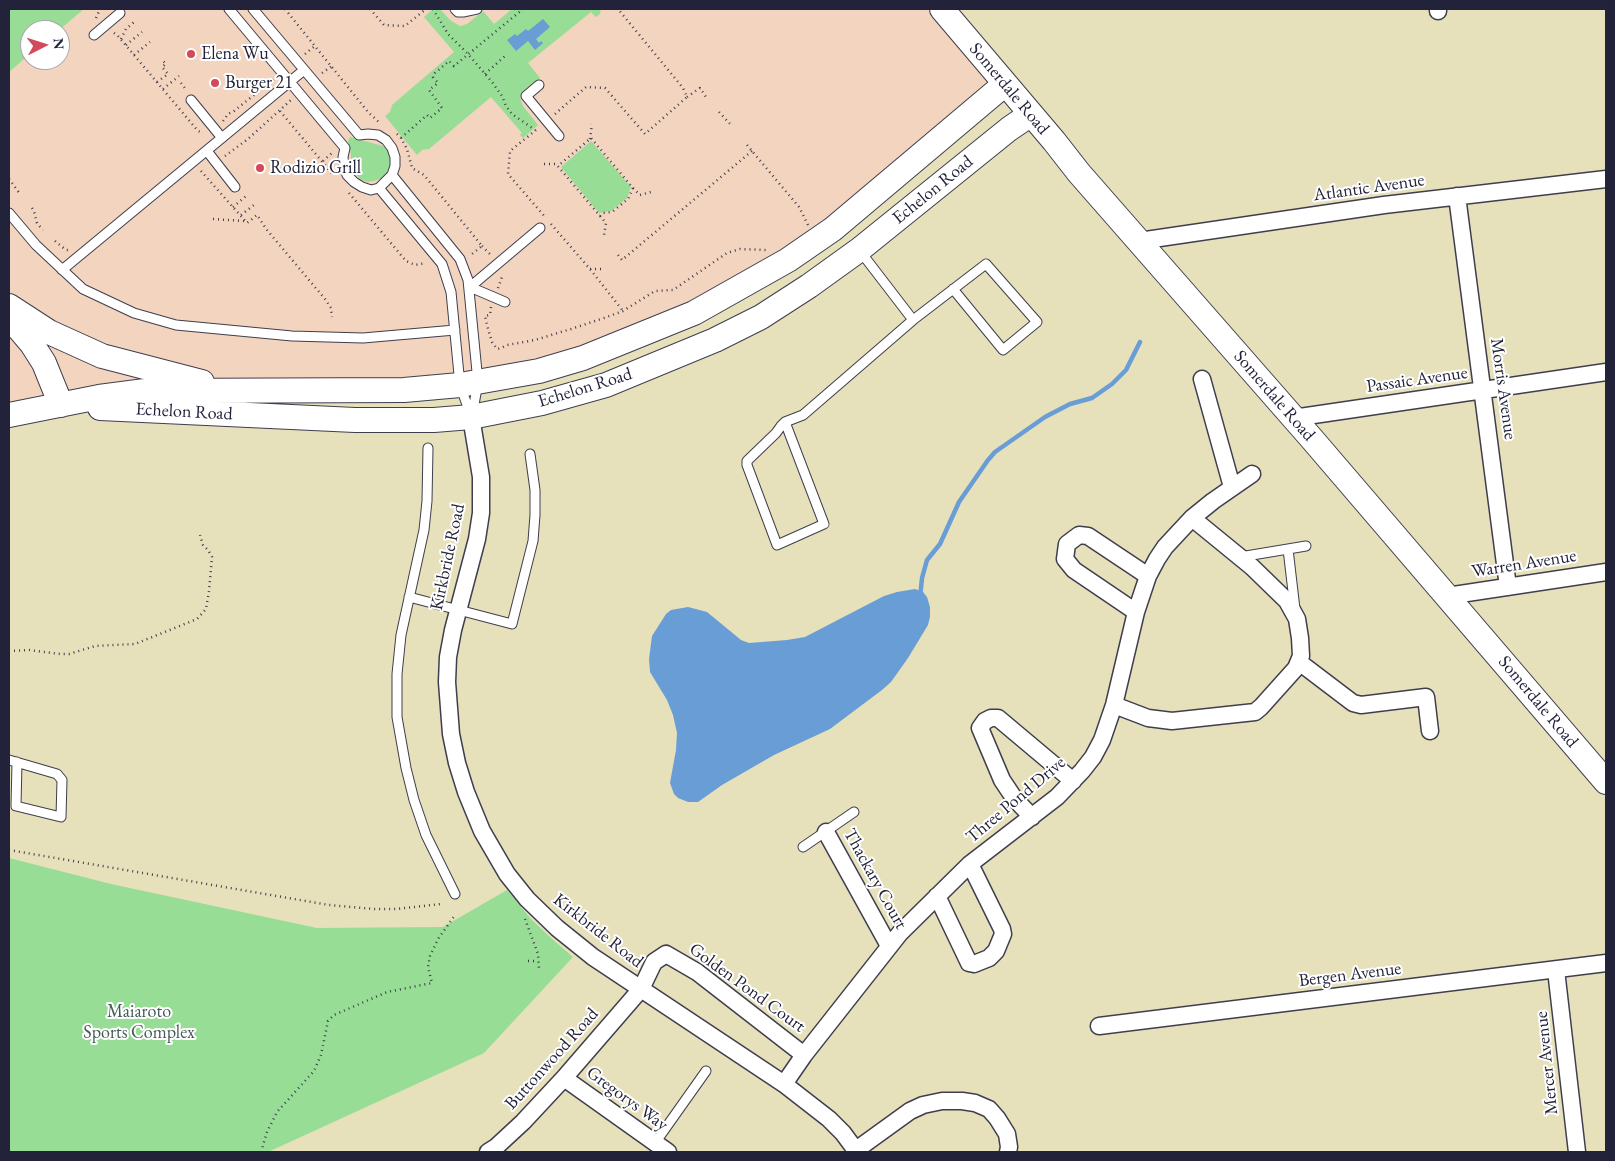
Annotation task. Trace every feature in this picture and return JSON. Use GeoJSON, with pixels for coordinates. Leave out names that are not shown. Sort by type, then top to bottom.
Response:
{"type":"FeatureCollection","features":[{"type":"Feature","properties":{"kind":"street","name":"Somerdale Road"},"geometry":{"type":"LineString","coordinates":[[942,9],[1079,173],[1603,773]]}},
{"type":"Feature","properties":{"kind":"street","name":"Echelon Road"},"geometry":{"type":"LineString","coordinates":[[9,415],[98,397],[146,391],[404,390],[469,383],[539,371],[583,358],[694,313],[788,260],[833,229],[1005,84]]}},
{"type":"Feature","properties":{"kind":"street","name":"Echelon Road"},"geometry":{"type":"LineString","coordinates":[[61,405],[355,420],[434,420],[472,417],[542,403],[606,384],[715,340],[761,317],[859,250],[1009,129],[1031,114]]}},
{"type":"Feature","properties":{"kind":"street","name":"Atlantic Avenue"},"geometry":{"type":"LineString","coordinates":[[1139,242],[1375,206],[1606,179]]}},
{"type":"Feature","properties":{"kind":"street","name":"Morris Avenue"},"geometry":{"type":"LineString","coordinates":[[1457,196],[1508,587]]}},
{"type":"Feature","properties":{"kind":"street"},"geometry":{"type":"LineString","coordinates":[[9,306],[49,332],[102,356],[232,390]]}},
{"type":"Feature","properties":{"kind":"street"},"geometry":{"type":"LineString","coordinates":[[9,317],[32,344],[44,363],[61,405]]}},
{"type":"Feature","properties":{"kind":"street","name":"Passaic Avenue"},"geometry":{"type":"LineString","coordinates":[[1293,418],[1606,372]]}},
{"type":"Feature","properties":{"kind":"street"},"geometry":{"type":"LineString","coordinates":[[1202,379],[1232,487]]}},
{"type":"Feature","properties":{"kind":"street","name":"Kirkbride Road"},"geometry":{"type":"LineString","coordinates":[[472,417],[481,476],[481,513],[477,539],[458,609],[448,657],[446,682],[448,709],[457,763],[466,792],[482,831],[507,874],[541,913],[557,928],[593,957],[784,1084],[829,1118],[857,1151]]}},
{"type":"Feature","properties":{"kind":"street","name":"Three Pond Drive"},"geometry":{"type":"LineString","coordinates":[[784,1084],[889,946],[970,864],[1057,797],[1093,757],[1102,740],[1114,705],[1136,612],[1156,559],[1192,518],[1252,474]]}},
{"type":"Feature","properties":{"kind":"street"},"geometry":{"type":"LineString","coordinates":[[1114,705],[1148,718],[1172,721],[1255,712],[1262,707],[1296,668],[1301,656],[1300,638],[1297,619],[1287,601],[1239,557],[1192,518]]}},
{"type":"Feature","properties":{"kind":"street"},"geometry":{"type":"LineString","coordinates":[[1136,612],[1074,570],[1065,559],[1067,544],[1079,535],[1088,536],[1148,576]]}},
{"type":"Feature","properties":{"kind":"street","name":"Warren Avenue"},"geometry":{"type":"LineString","coordinates":[[1447,596],[1606,572]]}},
{"type":"Feature","properties":{"kind":"street"},"geometry":{"type":"LineString","coordinates":[[1298,662],[1353,703],[1361,705],[1426,697],[1430,731]]}},
{"type":"Feature","properties":{"kind":"street"},"geometry":{"type":"LineString","coordinates":[[1032,817],[1014,798],[1002,780],[980,728],[985,721],[991,718],[998,718],[1073,781]]}},
{"type":"Feature","properties":{"kind":"street","name":"Thackary Court"},"geometry":{"type":"LineString","coordinates":[[826,832],[889,946]]}},
{"type":"Feature","properties":{"kind":"street"},"geometry":{"type":"LineString","coordinates":[[937,896],[969,963],[974,964],[989,958],[996,951],[1003,934],[1002,929],[970,864]]}},
{"type":"Feature","properties":{"kind":"street","name":"Buttonwood Road"},"geometry":{"type":"LineString","coordinates":[[488,1152],[523,1122],[564,1078],[640,989],[654,962],[666,954]]}},
{"type":"Feature","properties":{"kind":"street","name":"Golden Pond Court"},"geometry":{"type":"LineString","coordinates":[[666,954],[697,972],[804,1056]]}},
{"type":"Feature","properties":{"kind":"street","name":"Bergen Avenue"},"geometry":{"type":"LineString","coordinates":[[1099,1026],[1606,963]]}},
{"type":"Feature","properties":{"kind":"street","name":"Mercer Avenue"},"geometry":{"type":"LineString","coordinates":[[1556,970],[1577,1152]]}},
{"type":"Feature","properties":{"kind":"street","name":"Gregorys Way"},"geometry":{"type":"LineString","coordinates":[[564,1078],[661,1148]]}},
{"type":"Feature","properties":{"kind":"street"},"geometry":{"type":"LineString","coordinates":[[857,1151],[910,1111],[923,1105],[942,1101],[962,1101],[975,1103],[989,1109],[998,1118],[1007,1134],[1008,1152]]}},
{"type":"Feature","properties":{"kind":"lane"},"geometry":{"type":"LineString","coordinates":[[229,9],[345,148],[343,157],[347,175],[362,187],[371,190],[379,188],[392,175],[396,166],[392,148],[386,140],[378,135],[359,135],[253,9]]}},
{"type":"Feature","properties":{"kind":"lane"},"geometry":{"type":"LineString","coordinates":[[455,9],[458,12],[477,9]]}},
{"type":"Feature","properties":{"kind":"lane"},"geometry":{"type":"LineString","coordinates":[[94,35],[120,13]]}},
{"type":"Feature","properties":{"kind":"lane"},"geometry":{"type":"LineString","coordinates":[[62,270],[304,70]]}},
{"type":"Feature","properties":{"kind":"lane"},"geometry":{"type":"LineString","coordinates":[[540,85],[526,96],[559,136]]}},
{"type":"Feature","properties":{"kind":"lane"},"geometry":{"type":"LineString","coordinates":[[191,100],[222,138]]}},
{"type":"Feature","properties":{"kind":"lane"},"geometry":{"type":"LineString","coordinates":[[207,151],[234,187]]}},
{"type":"Feature","properties":{"kind":"lane"},"geometry":{"type":"LineString","coordinates":[[392,175],[460,259],[470,287],[469,383],[472,417]]}},
{"type":"Feature","properties":{"kind":"lane"},"geometry":{"type":"LineString","coordinates":[[379,188],[442,264],[451,292],[455,330],[469,383],[472,417]]}},
{"type":"Feature","properties":{"kind":"lane"},"geometry":{"type":"LineString","coordinates":[[9,212],[36,246],[83,289],[134,314],[176,325],[292,336],[362,338],[455,330]]}},
{"type":"Feature","properties":{"kind":"lane"},"geometry":{"type":"LineString","coordinates":[[470,287],[540,228]]}},
{"type":"Feature","properties":{"kind":"lane"},"geometry":{"type":"LineString","coordinates":[[859,250],[913,320]]}},
{"type":"Feature","properties":{"kind":"lane"},"geometry":{"type":"LineString","coordinates":[[785,422],[824,524],[777,545],[747,461],[785,422],[803,415],[913,320],[953,289],[986,264],[1037,322],[1003,350],[953,289]]}},
{"type":"Feature","properties":{"kind":"lane"},"geometry":{"type":"LineString","coordinates":[[470,287],[505,302]]}},
{"type":"Feature","properties":{"kind":"lane"},"geometry":{"type":"LineString","coordinates":[[428,448],[427,501],[424,530],[401,635],[397,674],[397,717],[414,800],[426,835],[455,894]]}},
{"type":"Feature","properties":{"kind":"lane"},"geometry":{"type":"LineString","coordinates":[[410,597],[512,624],[533,541],[535,490],[530,454]]}},
{"type":"Feature","properties":{"kind":"lane"},"geometry":{"type":"LineString","coordinates":[[1239,557],[1306,546]]}},
{"type":"Feature","properties":{"kind":"lane"},"geometry":{"type":"LineString","coordinates":[[1288,549],[1297,619]]}},
{"type":"Feature","properties":{"kind":"lane"},"geometry":{"type":"LineString","coordinates":[[13,761],[57,774],[62,780],[60,816],[16,806],[13,761]]}},
{"type":"Feature","properties":{"kind":"lane","name":"Thackary Court"},"geometry":{"type":"LineString","coordinates":[[803,847],[854,812]]}},
{"type":"Feature","properties":{"kind":"lane"},"geometry":{"type":"LineString","coordinates":[[661,1148],[706,1071]]}},
{"type":"Feature","properties":{"kind":"path"},"geometry":{"type":"LineString","coordinates":[[370,9],[384,25],[404,26],[426,9]]}},
{"type":"Feature","properties":{"kind":"path"},"geometry":{"type":"LineString","coordinates":[[433,9],[448,34],[485,74],[502,96],[512,114],[536,130]]}},
{"type":"Feature","properties":{"kind":"path"},"geometry":{"type":"LineString","coordinates":[[401,138],[427,114],[430,118],[442,108],[429,90],[438,83],[433,77],[434,73],[449,61],[454,66],[523,9]]}},
{"type":"Feature","properties":{"kind":"path"},"geometry":{"type":"LineString","coordinates":[[618,9],[683,88],[687,98]]}},
{"type":"Feature","properties":{"kind":"path"},"geometry":{"type":"LineString","coordinates":[[121,39],[126,29],[134,22]]}},
{"type":"Feature","properties":{"kind":"path"},"geometry":{"type":"LineString","coordinates":[[126,45],[142,32]]}},
{"type":"Feature","properties":{"kind":"path"},"geometry":{"type":"LineString","coordinates":[[114,33],[198,131],[202,132],[205,139]]}},
{"type":"Feature","properties":{"kind":"path"},"geometry":{"type":"LineString","coordinates":[[134,55],[150,42]]}},
{"type":"Feature","properties":{"kind":"path"},"geometry":{"type":"LineString","coordinates":[[304,55],[316,46]]}},
{"type":"Feature","properties":{"kind":"path"},"geometry":{"type":"LineString","coordinates":[[485,74],[505,56]]}},
{"type":"Feature","properties":{"kind":"path"},"geometry":{"type":"LineString","coordinates":[[157,82],[168,74],[162,67],[166,64],[161,59]]}},
{"type":"Feature","properties":{"kind":"path"},"geometry":{"type":"LineString","coordinates":[[321,74],[332,66]]}},
{"type":"Feature","properties":{"kind":"path"},"geometry":{"type":"LineString","coordinates":[[163,89],[179,76]]}},
{"type":"Feature","properties":{"kind":"path"},"geometry":{"type":"LineString","coordinates":[[222,125],[224,118],[228,114],[275,78]]}},
{"type":"Feature","properties":{"kind":"path"},"geometry":{"type":"LineString","coordinates":[[554,115],[586,88],[605,88],[644,134],[700,88],[706,97]]}},
{"type":"Feature","properties":{"kind":"path"},"geometry":{"type":"LineString","coordinates":[[222,157],[248,139],[292,98]]}},
{"type":"Feature","properties":{"kind":"path"},"geometry":{"type":"LineString","coordinates":[[719,112],[732,126]]}},
{"type":"Feature","properties":{"kind":"path"},"geometry":{"type":"LineString","coordinates":[[558,166],[590,140],[592,124]]}},
{"type":"Feature","properties":{"kind":"path"},"geometry":{"type":"LineString","coordinates":[[539,127],[510,151],[508,174],[590,269],[623,311]]}},
{"type":"Feature","properties":{"kind":"path"},"geometry":{"type":"LineString","coordinates":[[590,140],[591,138],[640,195],[651,192]]}},
{"type":"Feature","properties":{"kind":"path"},"geometry":{"type":"LineString","coordinates":[[747,145],[799,207],[807,222],[808,230]]}},
{"type":"Feature","properties":{"kind":"path"},"geometry":{"type":"LineString","coordinates":[[322,162],[335,151]]}},
{"type":"Feature","properties":{"kind":"path"},"geometry":{"type":"LineString","coordinates":[[618,255],[622,260],[752,151]]}},
{"type":"Feature","properties":{"kind":"path"},"geometry":{"type":"LineString","coordinates":[[544,164],[556,164],[558,166],[606,223],[604,235]]}},
{"type":"Feature","properties":{"kind":"path"},"geometry":{"type":"LineString","coordinates":[[202,170],[245,221]]}},
{"type":"Feature","properties":{"kind":"path"},"geometry":{"type":"LineString","coordinates":[[9,179],[20,194]]}},
{"type":"Feature","properties":{"kind":"path"},"geometry":{"type":"LineString","coordinates":[[600,216],[604,213],[612,212],[628,199],[633,188]]}},
{"type":"Feature","properties":{"kind":"path"},"geometry":{"type":"LineString","coordinates":[[234,207],[246,196]]}},
{"type":"Feature","properties":{"kind":"path"},"geometry":{"type":"LineString","coordinates":[[241,216],[254,205]]}},
{"type":"Feature","properties":{"kind":"path"},"geometry":{"type":"LineString","coordinates":[[32,208],[37,223],[43,230]]}},
{"type":"Feature","properties":{"kind":"path"},"geometry":{"type":"LineString","coordinates":[[213,219],[245,221],[247,223],[257,215],[267,230],[325,299],[331,308],[332,317]]}},
{"type":"Feature","properties":{"kind":"path"},"geometry":{"type":"LineString","coordinates":[[482,246],[491,255]]}},
{"type":"Feature","properties":{"kind":"path"},"geometry":{"type":"LineString","coordinates":[[491,308],[490,315],[485,316],[492,342],[496,349],[572,330],[623,311],[655,291],[673,290],[728,253],[740,248],[774,250]]}},
{"type":"Feature","properties":{"kind":"path"},"geometry":{"type":"LineString","coordinates":[[590,269],[601,269],[603,267]]}},
{"type":"Feature","properties":{"kind":"path"},"geometry":{"type":"LineString","coordinates":[[497,290],[504,273]]}},
{"type":"Feature","properties":{"kind":"path"},"geometry":{"type":"LineString","coordinates":[[9,651],[29,650],[69,654],[95,646],[135,644],[197,620],[206,609],[212,557],[203,545],[200,535]]}},
{"type":"Feature","properties":{"kind":"path"},"geometry":{"type":"LineString","coordinates":[[9,850],[329,905],[396,909],[442,904]]}},
{"type":"Feature","properties":{"kind":"path"},"geometry":{"type":"LineString","coordinates":[[261,1152],[267,1132],[277,1112],[314,1071],[321,1055],[328,1021],[334,1015],[387,992],[432,983],[428,967],[430,956],[438,939],[455,915]]}},
{"type":"Feature","properties":{"kind":"path"},"geometry":{"type":"LineString","coordinates":[[524,916],[532,935],[540,969]]}},
{"type":"Feature","properties":{"kind":"path"},"geometry":{"type":"LineString","coordinates":[[528,961],[538,961]]}},
{"type":"Feature","properties":{"kind":"shaded area"},"geometry":{"type":"Polygon","coordinates":[[[9,9],[942,9],[1005,84],[788,260],[539,371],[9,415],[9,9]]]}},
{"type":"Feature","properties":{"kind":"green space"},"geometry":{"type":"Polygon","coordinates":[[[9,9],[84,9],[70,21],[20,20],[20,63],[9,72],[9,9]]]}},
{"type":"Feature","properties":{"kind":"green space"},"geometry":{"type":"Polygon","coordinates":[[[433,9],[440,9],[450,20],[460,26],[467,24],[483,11],[494,24],[512,9],[601,9],[600,14],[596,17],[591,12],[528,63],[540,78],[524,90],[520,98],[523,106],[538,125],[523,138],[520,135],[522,133],[491,97],[429,149],[422,150],[417,155],[385,116],[390,112],[392,105],[454,52],[424,17],[433,9]]]}},
{"type":"Feature","properties":{"kind":"green space"},"geometry":{"type":"Polygon","coordinates":[[[350,137],[383,146],[388,151],[391,159],[390,166],[382,178],[367,182],[360,179],[355,173],[351,167],[348,141],[350,137]]]}},
{"type":"Feature","properties":{"kind":"green space"},"geometry":{"type":"Polygon","coordinates":[[[591,141],[631,187],[627,198],[611,211],[599,213],[561,167],[591,141]]]}},
{"type":"Feature","properties":{"kind":"green space","name":"Maiaroto Sports Complex"},"geometry":{"type":"Polygon","coordinates":[[[9,858],[111,884],[317,928],[443,927],[507,890],[531,919],[573,957],[484,1053],[268,1152],[9,1152],[9,858]]]}},
{"type":"Feature","properties":{"kind":"water"},"geometry":{"type":"Polygon","coordinates":[[[543,19],[550,27],[536,39],[539,43],[541,41],[543,43],[535,50],[528,41],[516,51],[507,40],[515,34],[517,36],[526,29],[528,31],[543,19]]]}},
{"type":"Feature","properties":{"kind":"water"},"geometry":{"type":"Polygon","coordinates":[[[915,589],[923,592],[927,597],[930,607],[928,625],[908,658],[891,682],[882,690],[830,729],[774,755],[722,785],[698,802],[688,802],[674,794],[670,783],[677,733],[667,700],[650,672],[649,659],[652,636],[666,614],[671,610],[688,607],[707,612],[741,640],[749,643],[787,640],[805,637],[884,596],[915,589]]]}},
{"type":"Feature","properties":{"kind":"waterway"},"geometry":{"type":"LineString","coordinates":[[920,598],[922,578],[927,560],[940,544],[959,502],[988,460],[995,452],[1045,417],[1070,404],[1092,398],[1112,384],[1126,370],[1140,342]]}},
{"type":"Feature","properties":{"kind":"place","name":"Elena Wu"},"geometry":{"type":"Point","coordinates":[191,54]}},
{"type":"Feature","properties":{"kind":"place","name":"Burger 21"},"geometry":{"type":"Point","coordinates":[215,83]}},
{"type":"Feature","properties":{"kind":"place","name":"Rodizio Grill"},"geometry":{"type":"Point","coordinates":[260,168]}}]}
